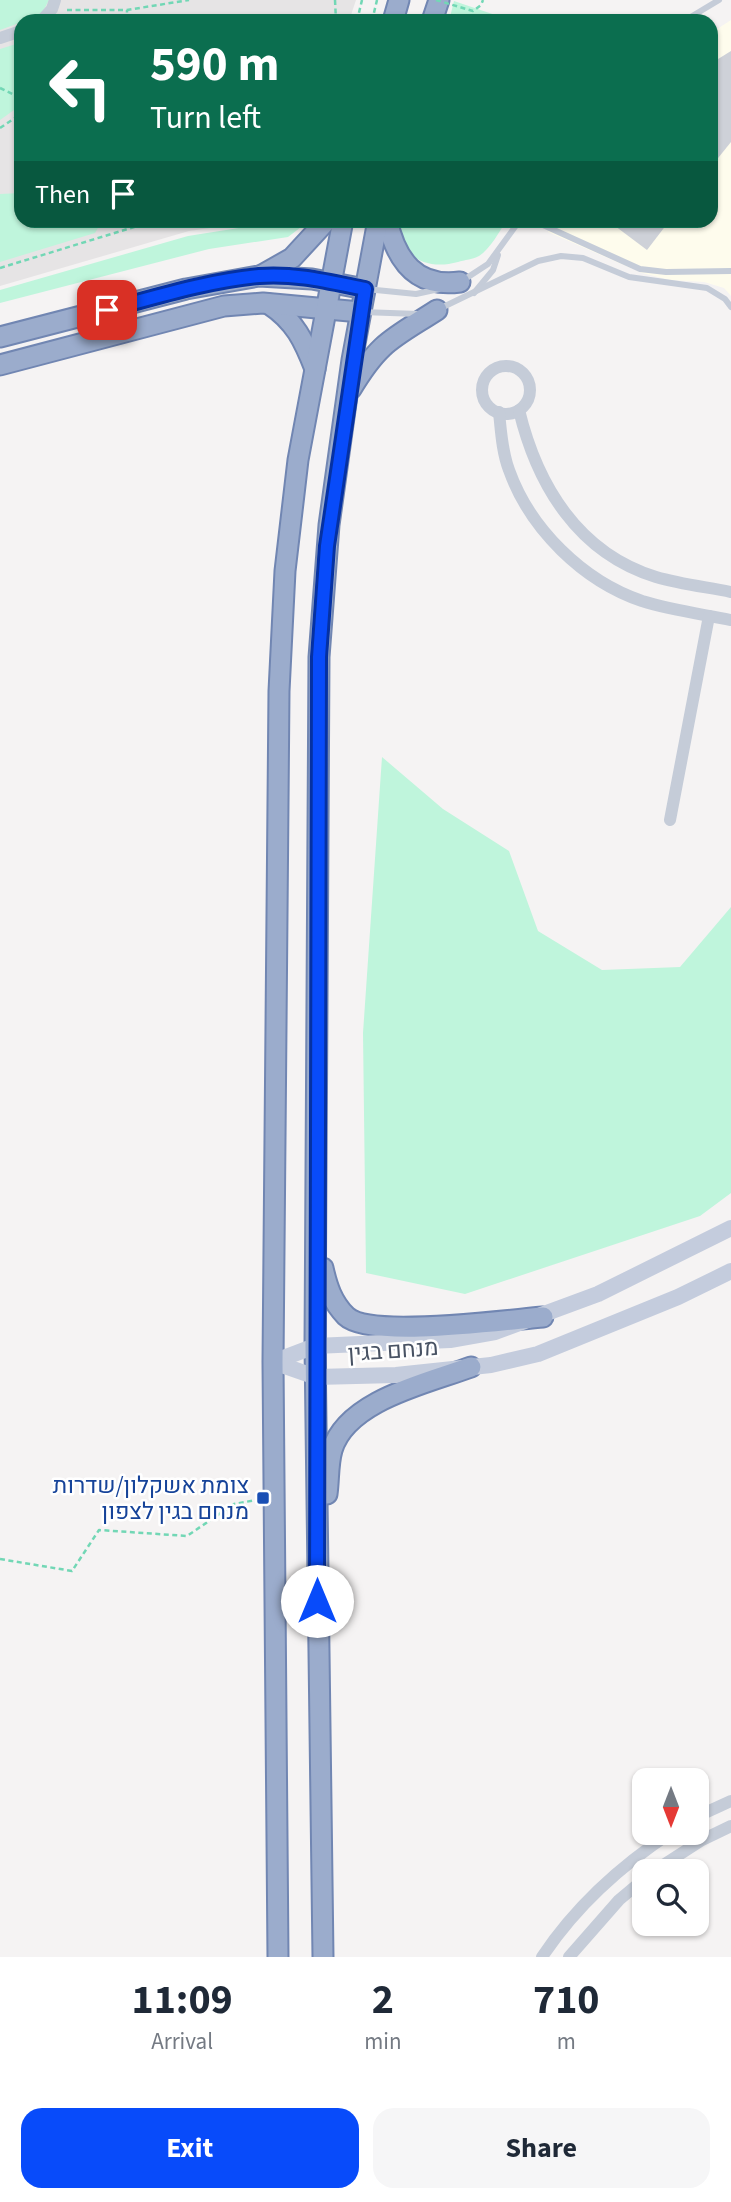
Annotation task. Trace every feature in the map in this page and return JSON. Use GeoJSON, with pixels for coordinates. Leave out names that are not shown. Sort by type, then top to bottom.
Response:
{"type":"FeatureCollection","features":[{"type":"Feature","properties":{"kind":"highway"},"geometry":{"type":"LineString","coordinates":[[258,276],[292,258],[320,228]]}},
{"type":"Feature","properties":{"kind":"highway"},"geometry":{"type":"LineString","coordinates":[[278,1957],[273,1362],[279,691],[285,571],[298,460],[341,228]]}},
{"type":"Feature","properties":{"kind":"highway"},"geometry":{"type":"LineString","coordinates":[[323,1957],[316,1377],[319,657],[327,546],[347,396],[376,228]]}},
{"type":"Feature","properties":{"kind":"highway"},"geometry":{"type":"LineString","coordinates":[[389,228],[392,244],[404,266],[421,278],[466,288]]}},
{"type":"Feature","properties":{"kind":"highway"},"geometry":{"type":"LineString","coordinates":[[0,337],[186,289],[258,276],[331,282],[365,289]]}},
{"type":"Feature","properties":{"kind":"highway"},"geometry":{"type":"LineString","coordinates":[[0,365],[224,306],[268,304],[360,312]]}},
{"type":"Feature","properties":{"kind":"highway"},"geometry":{"type":"LineString","coordinates":[[268,304],[286,315],[301,334],[315,369]]}},
{"type":"Feature","properties":{"kind":"highway"},"geometry":{"type":"LineString","coordinates":[[347,396],[370,356],[398,331],[437,310]]}},
{"type":"Feature","properties":{"kind":"highway"},"geometry":{"type":"LineString","coordinates":[[317,1240],[328,1291],[347,1317],[364,1326],[398,1328],[543,1317]]}},
{"type":"Feature","properties":{"kind":"highway"},"geometry":{"type":"LineString","coordinates":[[317,1574],[332,1450],[343,1429],[360,1412],[396,1394],[471,1367]]}},
{"type":"Feature","properties":{"kind":"main road","name":"מנחם בגין"},"geometry":{"type":"LineString","coordinates":[[273,1362],[316,1346],[450,1340],[495,1332],[543,1317],[598,1294],[731,1228]]}},
{"type":"Feature","properties":{"kind":"main road","name":"מנחם בגין"},"geometry":{"type":"LineString","coordinates":[[273,1362],[316,1377],[396,1375],[471,1367],[538,1354],[678,1297],[731,1271]]}},
{"type":"Feature","properties":{"kind":"street"},"geometry":{"type":"LineString","coordinates":[[506,365],[523,372],[529,380],[529,399],[519,410],[507,414],[489,407],[482,390],[489,373],[506,365]]}},
{"type":"Feature","properties":{"kind":"street"},"geometry":{"type":"LineString","coordinates":[[519,410],[528,446],[540,475],[571,524],[628,565],[656,577],[731,592]]}},
{"type":"Feature","properties":{"kind":"street"},"geometry":{"type":"LineString","coordinates":[[499,412],[508,468],[516,488],[545,533],[569,557],[603,581],[640,600],[731,620]]}},
{"type":"Feature","properties":{"kind":"street"},"geometry":{"type":"LineString","coordinates":[[670,820],[709,616]]}},
{"type":"Feature","properties":{"kind":"street"},"geometry":{"type":"LineString","coordinates":[[709,1811],[731,1801]]}},
{"type":"Feature","properties":{"kind":"street"},"geometry":{"type":"LineString","coordinates":[[673,1859],[731,1826]]}},
{"type":"Feature","properties":{"kind":"street"},"geometry":{"type":"LineString","coordinates":[[542,1957],[561,1929],[603,1884],[652,1845]]}},
{"type":"Feature","properties":{"kind":"street"},"geometry":{"type":"LineString","coordinates":[[569,1957],[632,1890]]}},
{"type":"Feature","properties":{"kind":"lane"},"geometry":{"type":"LineString","coordinates":[[696,14],[719,0]]}},
{"type":"Feature","properties":{"kind":"lane"},"geometry":{"type":"LineString","coordinates":[[466,288],[514,228]]}},
{"type":"Feature","properties":{"kind":"lane"},"geometry":{"type":"LineString","coordinates":[[550,228],[640,269],[666,272],[731,271]]}},
{"type":"Feature","properties":{"kind":"lane"},"geometry":{"type":"LineString","coordinates":[[360,312],[413,315],[437,310],[493,270],[500,246]]}},
{"type":"Feature","properties":{"kind":"lane"},"geometry":{"type":"LineString","coordinates":[[365,289],[416,294],[466,288],[538,261],[561,256],[583,258],[629,277],[663,285],[707,288],[725,299],[731,307]]}},
{"type":"Feature","properties":{"kind":"path"},"geometry":{"type":"LineString","coordinates":[[53,5],[127,10],[189,0]]}},
{"type":"Feature","properties":{"kind":"path"},"geometry":{"type":"LineString","coordinates":[[437,0],[472,11],[481,5],[483,0]]}},
{"type":"Feature","properties":{"kind":"path"},"geometry":{"type":"LineString","coordinates":[[0,268],[131,228]]}},
{"type":"Feature","properties":{"kind":"path"},"geometry":{"type":"LineString","coordinates":[[0,1559],[72,1571],[99,1530],[187,1536],[234,1504],[254,1500],[273,1502]]}},
{"type":"Feature","properties":{"kind":"shaded area"},"geometry":{"type":"Polygon","coordinates":[[[0,0],[356,0],[351,14],[14,14],[14,228],[210,228],[189,231],[0,286],[0,0]]]}},
{"type":"Feature","properties":{"kind":"shaded area"},"geometry":{"type":"Polygon","coordinates":[[[731,20],[731,296],[724,288],[704,282],[670,280],[642,273],[548,232],[550,228],[718,228],[718,28],[731,20]]]}},
{"type":"Feature","properties":{"kind":"green space"},"geometry":{"type":"Polygon","coordinates":[[[0,0],[49,0],[42,14],[14,14],[14,25],[0,30],[0,0]]]}},
{"type":"Feature","properties":{"kind":"green space"},"geometry":{"type":"Polygon","coordinates":[[[454,1],[492,14],[451,14],[454,1]]]}},
{"type":"Feature","properties":{"kind":"green space"},"geometry":{"type":"Polygon","coordinates":[[[14,45],[14,110],[0,120],[0,49],[14,45]]]}},
{"type":"Feature","properties":{"kind":"green space"},"geometry":{"type":"Polygon","coordinates":[[[14,193],[14,228],[98,228],[95,233],[0,262],[0,194],[14,193]]]}},
{"type":"Feature","properties":{"kind":"green space"},"geometry":{"type":"Polygon","coordinates":[[[238,228],[300,228],[288,237],[209,249],[0,303],[0,290],[188,236],[238,228]]]}},
{"type":"Feature","properties":{"kind":"green space"},"geometry":{"type":"Polygon","coordinates":[[[399,228],[501,228],[479,256],[446,264],[425,262],[416,258],[408,251],[399,228]]]}},
{"type":"Feature","properties":{"kind":"green space"},"geometry":{"type":"Polygon","coordinates":[[[382,757],[443,809],[509,851],[538,931],[602,970],[680,967],[731,907],[731,1193],[700,1216],[465,1294],[366,1273],[363,1033],[382,757]]]}},
{"type":"Feature","properties":{"kind":"building"},"geometry":{"type":"Polygon","coordinates":[[[731,51],[731,142],[718,158],[718,59],[731,51]]]}},
{"type":"Feature","properties":{"kind":"building"},"geometry":{"type":"Polygon","coordinates":[[[618,228],[664,228],[647,250],[618,228]]]}},
{"type":"Feature","properties":{"kind":"place","name":"צומת אשקלון/שדרות מנחם בגין לצפון"},"geometry":{"type":"Point","coordinates":[263,1498]}},
{"type":"Feature","properties":{"kind":"route"},"geometry":{"type":"LineString","coordinates":[[107,310],[186,289],[258,276],[312,279],[365,289],[352,360],[327,546],[319,657],[317,1601]]}}]}
